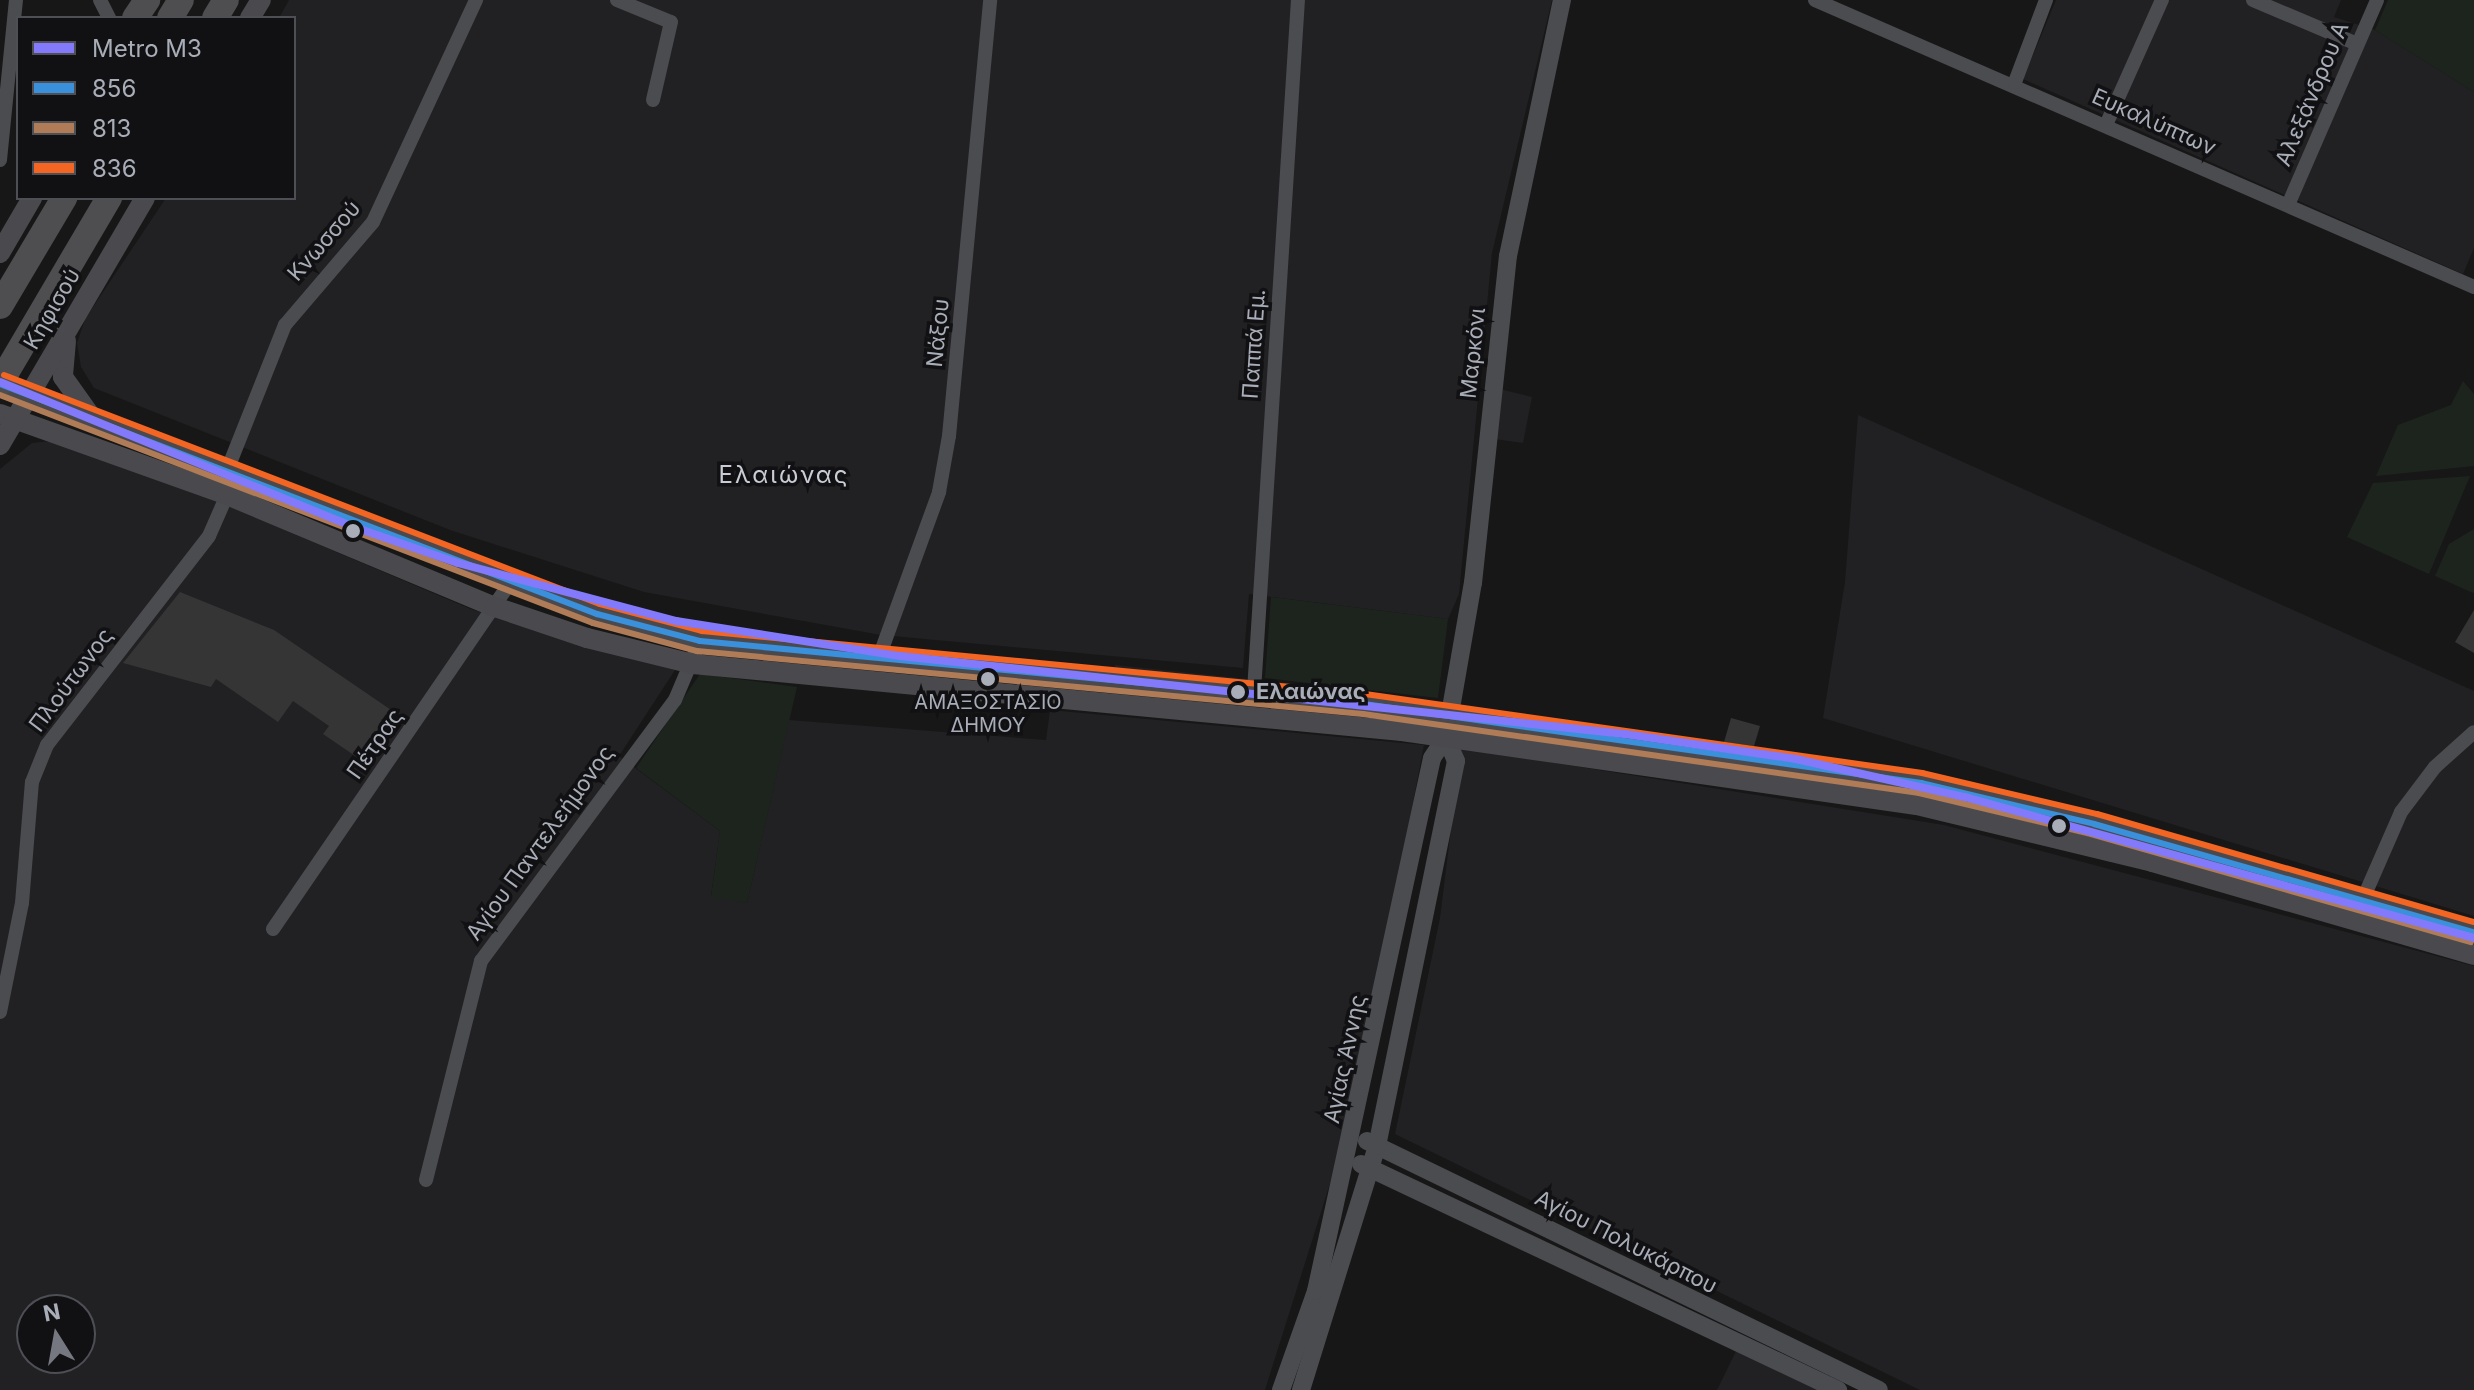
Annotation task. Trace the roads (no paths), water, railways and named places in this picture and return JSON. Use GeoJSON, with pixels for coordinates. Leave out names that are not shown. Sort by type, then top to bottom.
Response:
{"type":"FeatureCollection","features":[{"type":"Feature","properties":{"kind":"highway"},"geometry":{"type":"LineString","coordinates":[[0,306],[63,200]]}},
{"type":"Feature","properties":{"kind":"highway"},"geometry":{"type":"LineString","coordinates":[[0,382],[108,200]]}},
{"type":"Feature","properties":{"kind":"main road"},"geometry":{"type":"LineString","coordinates":[[110,12],[133,0]]}},
{"type":"Feature","properties":{"kind":"main road"},"geometry":{"type":"LineString","coordinates":[[1,250],[31,200]]}},
{"type":"Feature","properties":{"kind":"main road","name":"Κηφισού"},"geometry":{"type":"LineString","coordinates":[[0,445],[7,417],[30,394],[144,200]]}},
{"type":"Feature","properties":{"kind":"main road"},"geometry":{"type":"LineString","coordinates":[[0,382],[36,358],[83,302]]}},
{"type":"Feature","properties":{"kind":"main road"},"geometry":{"type":"LineString","coordinates":[[72,322],[62,355],[63,377],[96,421]]}},
{"type":"Feature","properties":{"kind":"main road"},"geometry":{"type":"LineString","coordinates":[[0,382],[96,421],[228,468],[597,614],[700,641],[878,660],[1254,691],[1449,714],[1949,789],[2363,899],[2474,932]]}},
{"type":"Feature","properties":{"kind":"main road"},"geometry":{"type":"LineString","coordinates":[[0,397],[7,417],[227,495],[495,607],[587,638],[693,664],[1446,737],[1953,812],[2474,955]]}},
{"type":"Feature","properties":{"kind":"main road"},"geometry":{"type":"LineString","coordinates":[[0,454],[26,438],[69,439]]}},
{"type":"Feature","properties":{"kind":"street"},"geometry":{"type":"LineString","coordinates":[[0,160],[16,0]]}},
{"type":"Feature","properties":{"kind":"street"},"geometry":{"type":"LineString","coordinates":[[110,12],[115,0]]}},
{"type":"Feature","properties":{"kind":"street","name":"Κνωσσού"},"geometry":{"type":"LineString","coordinates":[[228,468],[285,325],[373,222],[476,0]]}},
{"type":"Feature","properties":{"kind":"street"},"geometry":{"type":"LineString","coordinates":[[617,0],[671,22],[653,100]]}},
{"type":"Feature","properties":{"kind":"street","name":"Νάξου"},"geometry":{"type":"LineString","coordinates":[[878,660],[939,492],[949,436],[990,0]]}},
{"type":"Feature","properties":{"kind":"street","name":"Παππά Εμ."},"geometry":{"type":"LineString","coordinates":[[1254,691],[1298,0]]}},
{"type":"Feature","properties":{"kind":"street","name":"Μαρκόνι"},"geometry":{"type":"LineString","coordinates":[[1449,714],[1473,583],[1508,256],[1562,0]]}},
{"type":"Feature","properties":{"kind":"street","name":"Ευκαλύπτων"},"geometry":{"type":"LineString","coordinates":[[1815,0],[2015,82],[2474,287]]}},
{"type":"Feature","properties":{"kind":"street"},"geometry":{"type":"LineString","coordinates":[[2015,82],[2046,0]]}},
{"type":"Feature","properties":{"kind":"street"},"geometry":{"type":"LineString","coordinates":[[2106,125],[2162,0]]}},
{"type":"Feature","properties":{"kind":"street"},"geometry":{"type":"LineString","coordinates":[[2253,0],[2357,44]]}},
{"type":"Feature","properties":{"kind":"street","name":"Αλεξάνδρου Α"},"geometry":{"type":"LineString","coordinates":[[2288,205],[2377,0]]}},
{"type":"Feature","properties":{"kind":"street","name":"Πλούτωνος"},"geometry":{"type":"LineString","coordinates":[[0,1012],[22,903],[32,782],[47,745],[209,536],[227,495]]}},
{"type":"Feature","properties":{"kind":"street","name":"Πέτρας"},"geometry":{"type":"LineString","coordinates":[[273,929],[511,581]]}},
{"type":"Feature","properties":{"kind":"street","name":"Αγίου Παντελεήμονος"},"geometry":{"type":"LineString","coordinates":[[426,1180],[481,961],[675,700],[693,664],[700,641]]}},
{"type":"Feature","properties":{"kind":"street","name":"Αγίας Άννης"},"geometry":{"type":"LineString","coordinates":[[1281,1390],[1316,1291],[1348,1158],[1432,758],[1446,737],[1449,714]]}},
{"type":"Feature","properties":{"kind":"street"},"geometry":{"type":"LineString","coordinates":[[2363,899],[2401,812],[2435,767],[2474,732]]}},
{"type":"Feature","properties":{"kind":"street","name":"Αγίας Άννης"},"geometry":{"type":"LineString","coordinates":[[1301,1390],[1377,1146],[1456,761],[1446,737]]}},
{"type":"Feature","properties":{"kind":"street","name":"Αγίου Πολυκάρπου"},"geometry":{"type":"LineString","coordinates":[[1353,1135],[1879,1390]]}},
{"type":"Feature","properties":{"kind":"street","name":"Αγίου Πολυκάρπου"},"geometry":{"type":"LineString","coordinates":[[1348,1158],[1838,1390]]}},
{"type":"Feature","properties":{"kind":"metro line","name":"Μ3"},"geometry":{"type":"LineString","coordinates":[[0,382],[351,526],[458,563],[676,621],[900,656],[1625,734],[1796,759],[1965,797],[2474,938]]}},
{"type":"Feature","properties":{"kind":"place","name":"ΑΜΑΞΟΣΤΑΣΙΟ ΔΗΜΟΥ"},"geometry":{"type":"Point","coordinates":[988,679]}},
{"type":"Feature","properties":{"kind":"place","name":"Ελαιώνας"},"geometry":{"type":"Point","coordinates":[1238,692]}},
{"type":"Feature","properties":{"kind":"district","name":"Ελαιώνας"},"geometry":{"type":"Point","coordinates":[784,475]}}]}
